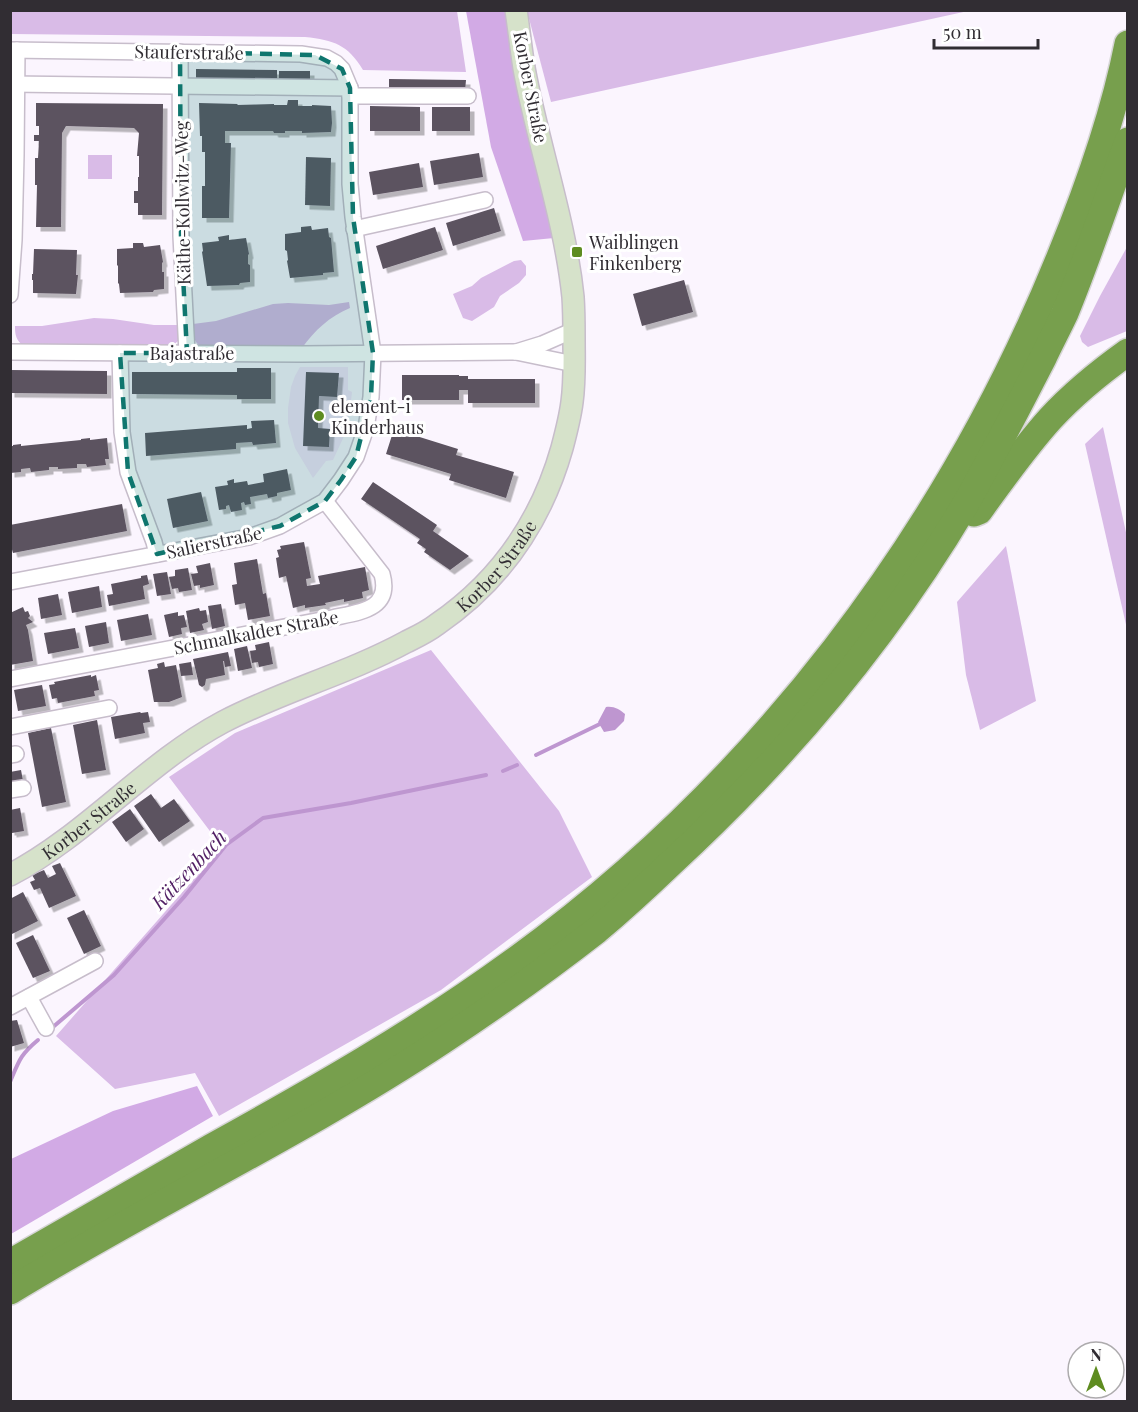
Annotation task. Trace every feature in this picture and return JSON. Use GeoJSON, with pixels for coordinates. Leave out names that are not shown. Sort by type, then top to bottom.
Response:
{"type":"FeatureCollection","features":[{"type":"Feature","properties":{"kind":"highway"},"geometry":{"type":"LineString","coordinates":[[10,1263],[386,1047],[514,962],[582,909],[646,853],[737,764],[779,718],[835,650],[889,575],[933,509],[992,404],[1039,308],[1077,214],[1106,127],[1128,44]]}},
{"type":"Feature","properties":{"kind":"highway"},"geometry":{"type":"LineString","coordinates":[[10,1292],[139,1216],[314,1120],[441,1042],[525,984],[599,927],[703,834],[756,780],[803,728],[856,663],[910,590],[955,521],[1015,413],[1064,316],[1128,141]]}},
{"type":"Feature","properties":{"kind":"highway"},"geometry":{"type":"LineString","coordinates":[[955,521],[979,511],[1022,452],[1052,417],[1079,390],[1128,352]]}},
{"type":"Feature","properties":{"kind":"street","name":"Korber Straße"},"geometry":{"type":"LineString","coordinates":[[10,875],[34,863],[194,738],[243,712],[349,669],[433,628],[493,577],[535,517],[556,467],[572,403],[573,298],[553,191],[524,68],[516,10]]}},
{"type":"Feature","properties":{"kind":"street"},"geometry":{"type":"LineString","coordinates":[[10,295],[14,240],[14,50]]}},
{"type":"Feature","properties":{"kind":"street","name":"Stauferstraße"},"geometry":{"type":"LineString","coordinates":[[14,50],[315,55],[327,58],[342,69],[350,92]]}},
{"type":"Feature","properties":{"kind":"street","name":"Käthe-Kollwitz-Weg"},"geometry":{"type":"LineString","coordinates":[[180,52],[181,236],[187,353]]}},
{"type":"Feature","properties":{"kind":"street","name":"Stauferstraße"},"geometry":{"type":"LineString","coordinates":[[14,84],[180,86],[468,96]]}},
{"type":"Feature","properties":{"kind":"street"},"geometry":{"type":"LineString","coordinates":[[350,92],[350,184],[354,229],[373,353],[516,352],[574,364]]}},
{"type":"Feature","properties":{"kind":"street"},"geometry":{"type":"LineString","coordinates":[[354,229],[485,200]]}},
{"type":"Feature","properties":{"kind":"street"},"geometry":{"type":"LineString","coordinates":[[516,352],[574,330]]}},
{"type":"Feature","properties":{"kind":"street","name":"Bajastraße"},"geometry":{"type":"LineString","coordinates":[[10,352],[373,353]]}},
{"type":"Feature","properties":{"kind":"street"},"geometry":{"type":"LineString","coordinates":[[120,353],[122,432],[128,472],[157,554]]}},
{"type":"Feature","properties":{"kind":"street","name":"Salierstraße"},"geometry":{"type":"LineString","coordinates":[[10,582],[249,537],[280,526],[324,501],[356,457],[366,428],[373,353]]}},
{"type":"Feature","properties":{"kind":"street","name":"Schmalkalder Straße"},"geometry":{"type":"LineString","coordinates":[[10,679],[332,618],[370,608],[382,597],[385,586],[382,574],[324,501]]}},
{"type":"Feature","properties":{"kind":"street"},"geometry":{"type":"LineString","coordinates":[[10,728],[109,708]]}},
{"type":"Feature","properties":{"kind":"street"},"geometry":{"type":"LineString","coordinates":[[10,1007],[95,961]]}},
{"type":"Feature","properties":{"kind":"street"},"geometry":{"type":"LineString","coordinates":[[29,997],[46,1028]]}},
{"type":"Feature","properties":{"kind":"highlighted area"},"geometry":{"type":"Polygon","coordinates":[[[180,52],[315,55],[342,69],[350,88],[353,217],[373,353],[371,397],[356,457],[325,501],[280,526],[157,554],[128,472],[120,353],[187,353],[181,236],[180,52]]]}},
{"type":"Feature","properties":{"kind":"shaded area"},"geometry":{"type":"Polygon","coordinates":[[[11,10],[457,11],[466,72],[363,70],[352,55],[339,45],[305,37],[11,34],[11,10]]]}},
{"type":"Feature","properties":{"kind":"shaded area"},"geometry":{"type":"Polygon","coordinates":[[[527,10],[968,11],[551,102],[527,10]]]}},
{"type":"Feature","properties":{"kind":"shaded area"},"geometry":{"type":"Polygon","coordinates":[[[466,11],[508,11],[554,238],[523,241],[491,147],[466,11]]]}},
{"type":"Feature","properties":{"kind":"shaded area"},"geometry":{"type":"Polygon","coordinates":[[[88,155],[112,155],[112,179],[88,179],[88,155]]]}},
{"type":"Feature","properties":{"kind":"shaded area"},"geometry":{"type":"Polygon","coordinates":[[[1127,247],[1127,331],[1088,347],[1082,342],[1080,336],[1127,247]]]}},
{"type":"Feature","properties":{"kind":"shaded area"},"geometry":{"type":"Polygon","coordinates":[[[521,260],[526,266],[526,275],[519,283],[500,296],[494,307],[472,321],[463,318],[453,294],[472,286],[481,278],[514,261],[521,260]]]}},
{"type":"Feature","properties":{"kind":"shaded area"},"geometry":{"type":"Polygon","coordinates":[[[349,302],[350,308],[323,325],[302,348],[201,346],[196,342],[194,336],[193,324],[216,321],[273,304],[329,305],[349,302]]]}},
{"type":"Feature","properties":{"kind":"shaded area"},"geometry":{"type":"Polygon","coordinates":[[[94,318],[154,325],[179,325],[178,341],[171,347],[22,345],[17,339],[15,326],[42,326],[94,318]]]}},
{"type":"Feature","properties":{"kind":"shaded area","name":"element-i Kinderhaus"},"geometry":{"type":"Polygon","coordinates":[[[300,367],[348,367],[348,390],[352,392],[345,434],[333,460],[326,461],[313,478],[295,448],[288,423],[291,387],[300,367]]]}},
{"type":"Feature","properties":{"kind":"shaded area"},"geometry":{"type":"Polygon","coordinates":[[[1103,427],[1127,537],[1127,629],[1085,444],[1103,427]]]}},
{"type":"Feature","properties":{"kind":"shaded area"},"geometry":{"type":"Polygon","coordinates":[[[1006,546],[1036,701],[980,730],[966,675],[957,602],[1006,546]]]}},
{"type":"Feature","properties":{"kind":"shaded area"},"geometry":{"type":"Polygon","coordinates":[[[431,650],[559,811],[592,877],[441,990],[219,1116],[195,1073],[115,1089],[56,1036],[222,847],[169,777],[235,733],[431,650]]]}},
{"type":"Feature","properties":{"kind":"shaded area"},"geometry":{"type":"Polygon","coordinates":[[[606,707],[616,708],[625,714],[624,721],[615,730],[604,732],[598,722],[606,707]]]}},
{"type":"Feature","properties":{"kind":"shaded area"},"geometry":{"type":"Polygon","coordinates":[[[197,1086],[213,1116],[11,1234],[11,1159],[113,1111],[197,1086]]]}},
{"type":"Feature","properties":{"kind":"building"},"geometry":{"type":"Polygon","coordinates":[[[196,69],[277,70],[277,80],[196,80],[196,69]]]}},
{"type":"Feature","properties":{"kind":"building"},"geometry":{"type":"Polygon","coordinates":[[[279,71],[310,71],[310,81],[279,81],[279,71]]]}},
{"type":"Feature","properties":{"kind":"building"},"geometry":{"type":"Polygon","coordinates":[[[389,79],[466,80],[465,91],[389,90],[389,79]]]}},
{"type":"Feature","properties":{"kind":"building"},"geometry":{"type":"Polygon","coordinates":[[[288,100],[298,100],[298,106],[331,106],[331,132],[225,131],[225,143],[231,143],[229,218],[202,218],[205,152],[202,152],[202,136],[200,136],[199,103],[287,105],[288,100]]]}},
{"type":"Feature","properties":{"kind":"building"},"geometry":{"type":"Polygon","coordinates":[[[36,103],[163,104],[162,215],[138,215],[138,203],[134,203],[134,191],[138,191],[139,177],[139,156],[137,156],[139,133],[134,128],[66,126],[62,133],[61,227],[36,227],[35,158],[38,158],[39,141],[34,141],[34,135],[39,135],[39,126],[36,126],[36,103]]]}},
{"type":"Feature","properties":{"kind":"building"},"geometry":{"type":"Polygon","coordinates":[[[370,106],[420,107],[420,131],[370,131],[370,106]]]}},
{"type":"Feature","properties":{"kind":"building"},"geometry":{"type":"Polygon","coordinates":[[[432,107],[470,107],[470,131],[432,131],[432,107]]]}},
{"type":"Feature","properties":{"kind":"building"},"geometry":{"type":"Polygon","coordinates":[[[479,153],[483,177],[434,185],[430,161],[479,153]]]}},
{"type":"Feature","properties":{"kind":"building"},"geometry":{"type":"Polygon","coordinates":[[[306,157],[331,158],[330,206],[305,205],[306,157]]]}},
{"type":"Feature","properties":{"kind":"building"},"geometry":{"type":"Polygon","coordinates":[[[419,163],[423,187],[373,195],[369,172],[419,163]]]}},
{"type":"Feature","properties":{"kind":"building"},"geometry":{"type":"Polygon","coordinates":[[[494,208],[501,231],[453,246],[446,223],[494,208]]]}},
{"type":"Feature","properties":{"kind":"building"},"geometry":{"type":"Polygon","coordinates":[[[311,226],[312,230],[328,228],[334,272],[290,278],[285,250],[285,234],[301,232],[301,227],[311,226]]]}},
{"type":"Feature","properties":{"kind":"building"},"geometry":{"type":"Polygon","coordinates":[[[435,227],[443,250],[383,269],[376,246],[435,227]]]}},
{"type":"Feature","properties":{"kind":"building"},"geometry":{"type":"Polygon","coordinates":[[[229,235],[229,240],[246,238],[250,282],[239,285],[207,286],[202,243],[219,241],[218,237],[229,235]]]}},
{"type":"Feature","properties":{"kind":"building"},"geometry":{"type":"Polygon","coordinates":[[[133,243],[143,243],[144,247],[160,245],[164,289],[153,292],[120,293],[117,249],[133,248],[133,243]]]}},
{"type":"Feature","properties":{"kind":"building"},"geometry":{"type":"Polygon","coordinates":[[[34,249],[77,250],[76,294],[33,293],[34,249]]]}},
{"type":"Feature","properties":{"kind":"building"},"geometry":{"type":"Polygon","coordinates":[[[684,280],[693,312],[642,326],[633,294],[684,280]]]}},
{"type":"Feature","properties":{"kind":"building"},"geometry":{"type":"Polygon","coordinates":[[[237,368],[271,368],[271,399],[237,399],[237,395],[132,394],[132,372],[237,372],[237,368]]]}},
{"type":"Feature","properties":{"kind":"building"},"geometry":{"type":"Polygon","coordinates":[[[10,370],[107,371],[107,394],[10,393],[10,370]]]}},
{"type":"Feature","properties":{"kind":"building"},"geometry":{"type":"Polygon","coordinates":[[[306,372],[339,373],[337,397],[319,396],[318,428],[330,429],[329,447],[303,446],[306,372]]]}},
{"type":"Feature","properties":{"kind":"building"},"geometry":{"type":"Polygon","coordinates":[[[402,375],[459,375],[468,376],[468,379],[535,379],[535,403],[468,403],[468,390],[459,390],[459,400],[402,400],[402,375]]]}},
{"type":"Feature","properties":{"kind":"building"},"geometry":{"type":"Polygon","coordinates":[[[274,420],[276,443],[253,445],[252,442],[236,443],[236,449],[146,456],[145,433],[247,425],[247,429],[252,428],[251,421],[274,420]]]}},
{"type":"Feature","properties":{"kind":"building"},"geometry":{"type":"Polygon","coordinates":[[[394,429],[458,449],[456,455],[514,472],[506,498],[449,480],[451,474],[386,454],[394,429]]]}},
{"type":"Feature","properties":{"kind":"building"},"geometry":{"type":"Polygon","coordinates":[[[90,438],[90,440],[107,438],[109,459],[105,459],[106,465],[87,467],[86,464],[77,464],[77,468],[49,467],[49,470],[31,472],[30,468],[10,473],[10,446],[90,438]]]}},
{"type":"Feature","properties":{"kind":"building"},"geometry":{"type":"Polygon","coordinates":[[[287,469],[291,490],[268,498],[267,494],[250,497],[251,504],[241,503],[242,510],[231,512],[229,505],[226,509],[219,510],[215,487],[228,485],[227,481],[234,479],[234,483],[247,481],[248,485],[264,482],[263,474],[287,469]]]}},
{"type":"Feature","properties":{"kind":"building"},"geometry":{"type":"Polygon","coordinates":[[[373,482],[437,525],[433,531],[469,556],[450,570],[424,552],[426,549],[417,543],[420,539],[361,499],[373,482]]]}},
{"type":"Feature","properties":{"kind":"building"},"geometry":{"type":"Polygon","coordinates":[[[201,492],[208,521],[173,528],[167,499],[201,492]]]}},
{"type":"Feature","properties":{"kind":"building"},"geometry":{"type":"Polygon","coordinates":[[[122,504],[127,531],[13,553],[10,543],[10,525],[122,504]]]}},
{"type":"Feature","properties":{"kind":"building"},"geometry":{"type":"Polygon","coordinates":[[[304,542],[311,578],[306,579],[307,586],[320,584],[318,576],[365,567],[369,590],[362,592],[363,598],[293,608],[286,576],[279,578],[277,550],[281,549],[280,546],[304,542]]]}},
{"type":"Feature","properties":{"kind":"building"},"geometry":{"type":"Polygon","coordinates":[[[257,559],[263,594],[266,593],[270,616],[248,620],[245,603],[235,605],[232,585],[237,584],[234,563],[257,559]]]}},
{"type":"Feature","properties":{"kind":"building"},"geometry":{"type":"Polygon","coordinates":[[[210,563],[214,585],[200,588],[200,585],[194,586],[191,574],[198,573],[196,566],[210,563]]]}},
{"type":"Feature","properties":{"kind":"building"},"geometry":{"type":"Polygon","coordinates":[[[188,568],[192,590],[179,592],[178,588],[172,589],[169,577],[175,576],[175,570],[188,568]]]}},
{"type":"Feature","properties":{"kind":"building"},"geometry":{"type":"Polygon","coordinates":[[[167,572],[171,594],[157,596],[153,574],[167,572]]]}},
{"type":"Feature","properties":{"kind":"building"},"geometry":{"type":"Polygon","coordinates":[[[147,575],[149,584],[143,586],[145,599],[109,606],[107,595],[113,594],[111,584],[147,575]]]}},
{"type":"Feature","properties":{"kind":"building"},"geometry":{"type":"Polygon","coordinates":[[[99,586],[102,607],[72,613],[68,592],[99,586]]]}},
{"type":"Feature","properties":{"kind":"building"},"geometry":{"type":"Polygon","coordinates":[[[58,594],[62,615],[41,619],[38,598],[58,594]]]}},
{"type":"Feature","properties":{"kind":"building"},"geometry":{"type":"Polygon","coordinates":[[[221,604],[225,626],[212,629],[208,606],[221,604]]]}},
{"type":"Feature","properties":{"kind":"building"},"geometry":{"type":"Polygon","coordinates":[[[23,607],[25,612],[28,611],[30,616],[28,618],[33,622],[26,625],[33,661],[10,665],[10,613],[23,607]]]}},
{"type":"Feature","properties":{"kind":"building"},"geometry":{"type":"Polygon","coordinates":[[[199,608],[200,611],[206,610],[208,622],[202,624],[204,630],[190,633],[186,611],[199,608]]]}},
{"type":"Feature","properties":{"kind":"building"},"geometry":{"type":"Polygon","coordinates":[[[178,612],[178,616],[184,615],[187,627],[181,628],[182,634],[169,637],[164,615],[178,612]]]}},
{"type":"Feature","properties":{"kind":"building"},"geometry":{"type":"Polygon","coordinates":[[[148,614],[152,635],[121,641],[117,620],[148,614]]]}},
{"type":"Feature","properties":{"kind":"building"},"geometry":{"type":"Polygon","coordinates":[[[106,622],[109,643],[89,647],[85,626],[106,622]]]}},
{"type":"Feature","properties":{"kind":"building"},"geometry":{"type":"Polygon","coordinates":[[[75,628],[79,648],[48,654],[44,633],[75,628]]]}},
{"type":"Feature","properties":{"kind":"building"},"geometry":{"type":"Polygon","coordinates":[[[269,642],[273,664],[259,667],[258,662],[252,663],[250,651],[256,650],[255,645],[269,642]]]}},
{"type":"Feature","properties":{"kind":"building"},"geometry":{"type":"Polygon","coordinates":[[[247,646],[252,668],[238,671],[234,649],[247,646]]]}},
{"type":"Feature","properties":{"kind":"building"},"geometry":{"type":"Polygon","coordinates":[[[228,652],[231,666],[225,667],[223,661],[225,675],[206,679],[205,685],[202,687],[199,685],[193,659],[228,652]]]}},
{"type":"Feature","properties":{"kind":"building"},"geometry":{"type":"Polygon","coordinates":[[[164,662],[165,667],[176,665],[182,697],[169,702],[154,702],[148,670],[158,668],[157,664],[164,662]]]}},
{"type":"Feature","properties":{"kind":"building"},"geometry":{"type":"Polygon","coordinates":[[[191,662],[193,675],[181,676],[179,664],[191,662]]]}},
{"type":"Feature","properties":{"kind":"building"},"geometry":{"type":"Polygon","coordinates":[[[91,675],[91,677],[96,675],[99,690],[94,691],[95,696],[58,703],[57,698],[52,699],[49,685],[91,675]]]}},
{"type":"Feature","properties":{"kind":"building"},"geometry":{"type":"Polygon","coordinates":[[[42,685],[46,706],[18,711],[14,690],[42,685]]]}},
{"type":"Feature","properties":{"kind":"building"},"geometry":{"type":"Polygon","coordinates":[[[148,712],[150,722],[143,723],[145,733],[115,739],[111,717],[148,712]]]}},
{"type":"Feature","properties":{"kind":"building"},"geometry":{"type":"Polygon","coordinates":[[[97,720],[106,770],[82,774],[73,725],[97,720]]]}},
{"type":"Feature","properties":{"kind":"building"},"geometry":{"type":"Polygon","coordinates":[[[51,728],[66,802],[42,807],[28,733],[51,728]]]}},
{"type":"Feature","properties":{"kind":"building"},"geometry":{"type":"Polygon","coordinates":[[[21,770],[23,781],[10,784],[10,772],[21,770]]]}},
{"type":"Feature","properties":{"kind":"building"},"geometry":{"type":"Polygon","coordinates":[[[151,794],[161,808],[174,799],[190,821],[159,842],[134,806],[151,794]]]}},
{"type":"Feature","properties":{"kind":"building"},"geometry":{"type":"Polygon","coordinates":[[[20,808],[24,831],[12,833],[10,831],[10,810],[20,808]]]}},
{"type":"Feature","properties":{"kind":"building"},"geometry":{"type":"Polygon","coordinates":[[[130,809],[144,829],[126,842],[112,822],[130,809]]]}},
{"type":"Feature","properties":{"kind":"building"},"geometry":{"type":"Polygon","coordinates":[[[60,863],[76,896],[49,908],[40,888],[34,890],[30,882],[35,880],[32,875],[44,870],[48,878],[56,874],[52,866],[60,863]]]}},
{"type":"Feature","properties":{"kind":"building"},"geometry":{"type":"Polygon","coordinates":[[[23,892],[38,921],[10,935],[10,899],[23,892]]]}},
{"type":"Feature","properties":{"kind":"building"},"geometry":{"type":"Polygon","coordinates":[[[84,910],[101,946],[84,954],[67,918],[84,910]]]}},
{"type":"Feature","properties":{"kind":"building"},"geometry":{"type":"Polygon","coordinates":[[[33,935],[50,971],[33,978],[16,943],[33,935]]]}},
{"type":"Feature","properties":{"kind":"building"},"geometry":{"type":"Polygon","coordinates":[[[17,1020],[24,1043],[10,1047],[10,1021],[17,1020]]]}},
{"type":"Feature","properties":{"kind":"waterway","name":"Kätzenbach"},"geometry":{"type":"LineString","coordinates":[[536,755],[604,722]]}},
{"type":"Feature","properties":{"kind":"waterway","name":"Kätzenbach"},"geometry":{"type":"LineString","coordinates":[[503,771],[517,765]]}},
{"type":"Feature","properties":{"kind":"waterway","name":"Kätzenbach"},"geometry":{"type":"LineString","coordinates":[[53,1027],[114,975],[184,897],[226,845],[263,818],[351,803],[486,775]]}},
{"type":"Feature","properties":{"kind":"waterway","name":"Kätzenbach"},"geometry":{"type":"LineString","coordinates":[[10,1082],[21,1059],[38,1040]]}},
{"type":"Feature","properties":{"kind":"place","name":"Waiblingen Finkenberg"},"geometry":{"type":"Point","coordinates":[577,252]}},
{"type":"Feature","properties":{"kind":"place","name":"element-i Kinderhaus"},"geometry":{"type":"Point","coordinates":[319,416]}}]}
